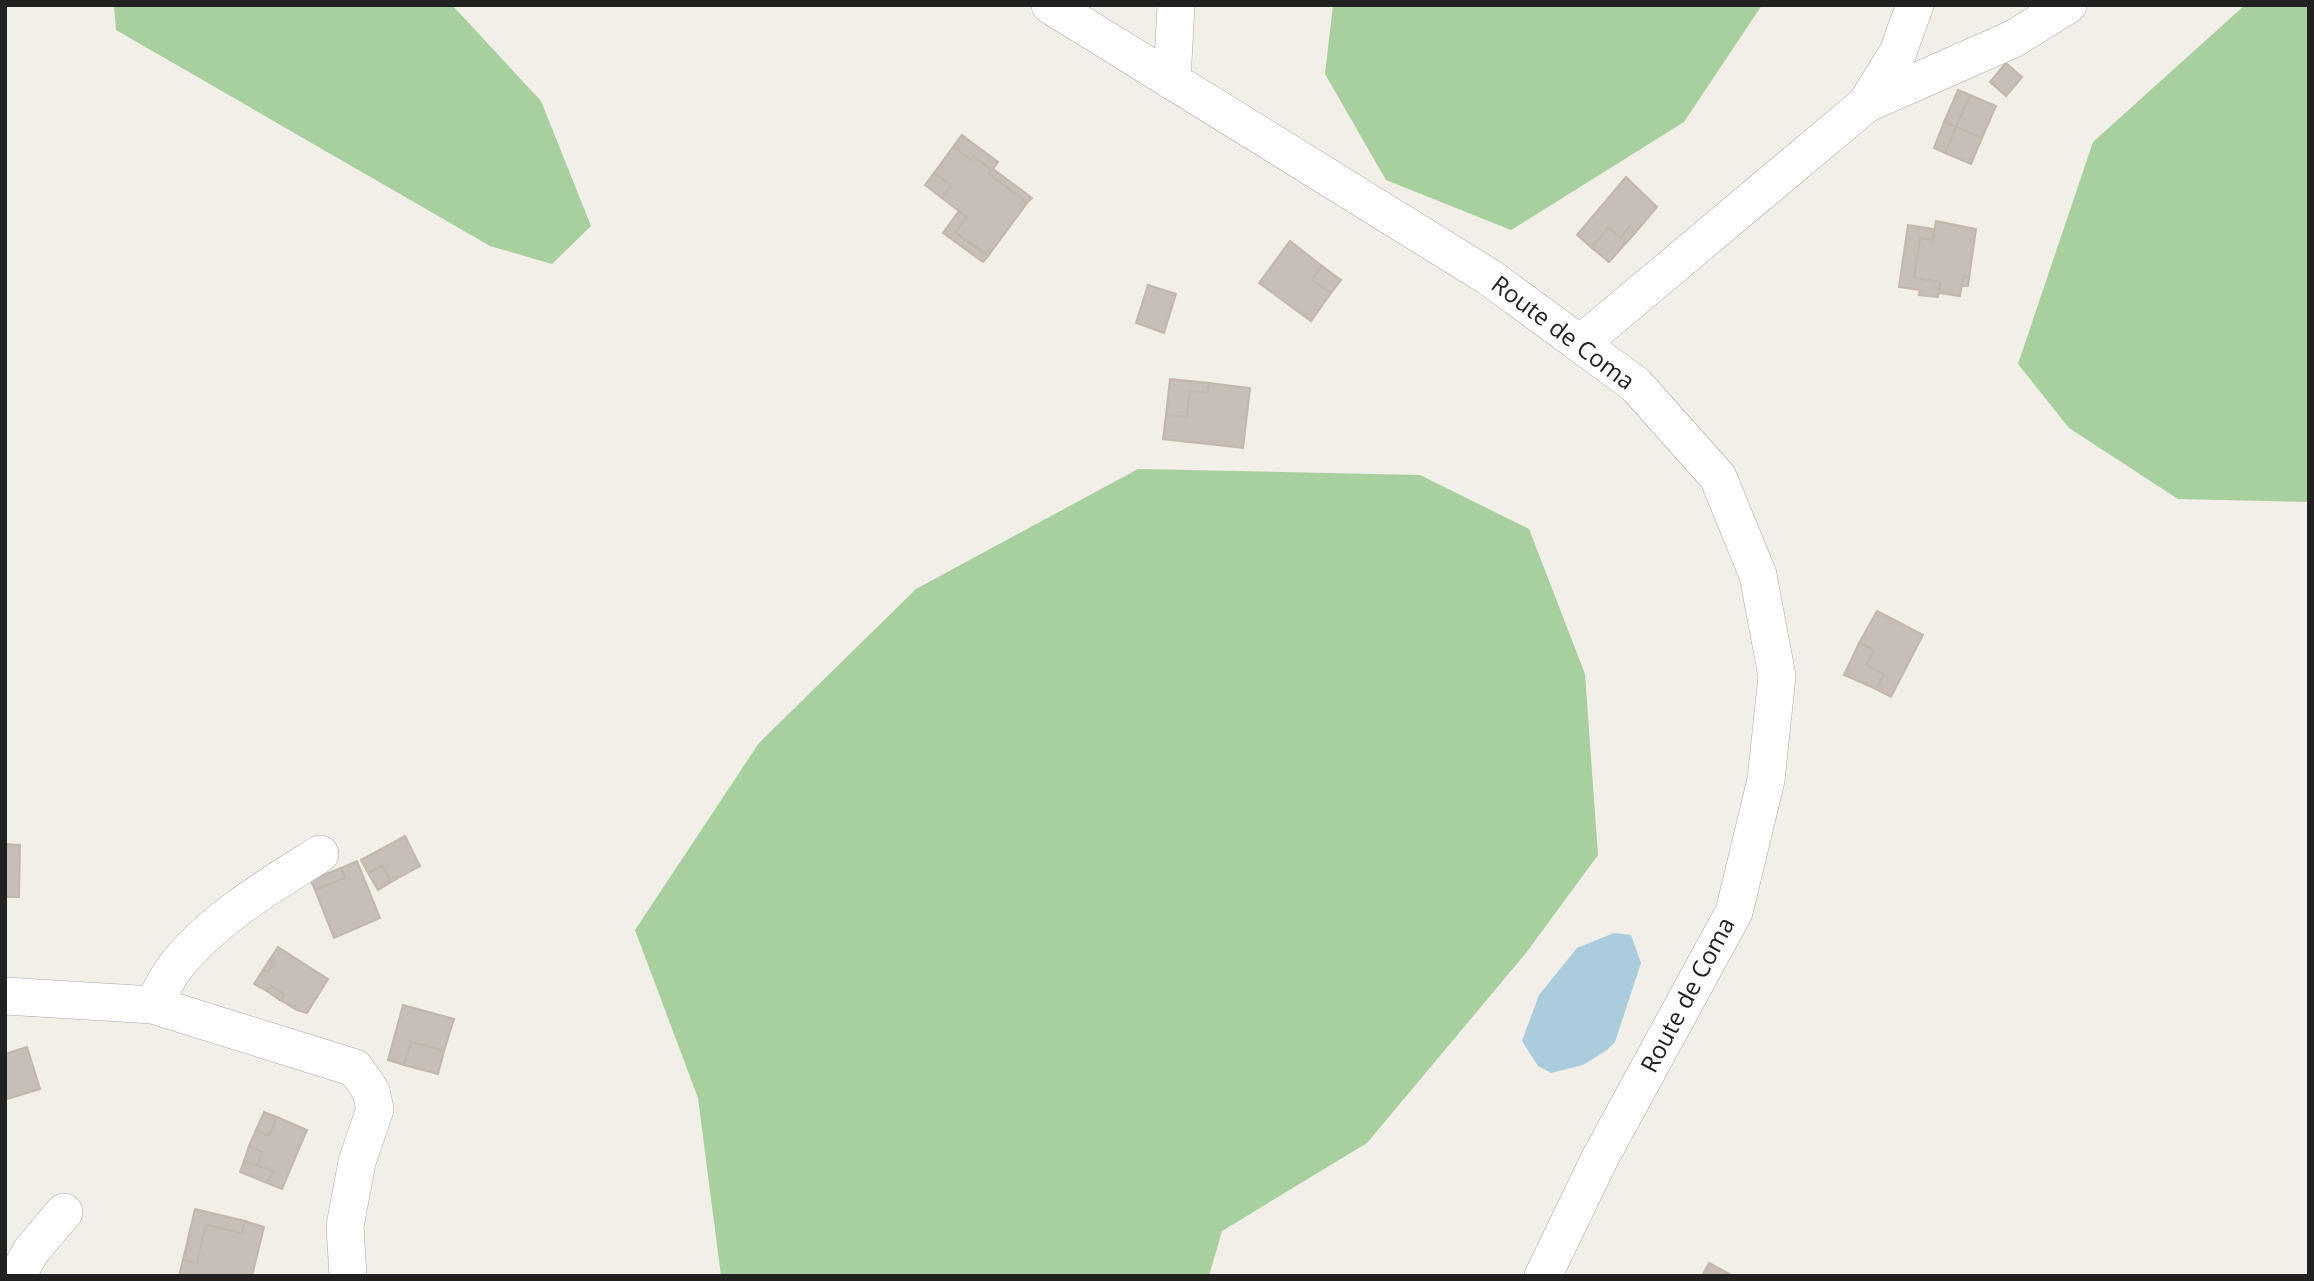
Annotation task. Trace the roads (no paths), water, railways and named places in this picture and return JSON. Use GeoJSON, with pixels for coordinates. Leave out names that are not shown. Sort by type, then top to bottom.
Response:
{"type":"FeatureCollection","features":[{"type":"Feature","properties":{"kind":"street","name":"Route de Coma"},"geometry":{"type":"LineString","coordinates":[[1050,5],[1489,277],[1635,384],[1718,477],[1758,575],[1777,676],[1766,780],[1734,912],[1600,1158],[1544,1276]]}},
{"type":"Feature","properties":{"kind":"street"},"geometry":{"type":"LineString","coordinates":[[1172,80],[1176,5]]}},
{"type":"Feature","properties":{"kind":"street"},"geometry":{"type":"LineString","coordinates":[[1866,104],[1898,52],[1914,5]]}},
{"type":"Feature","properties":{"kind":"street"},"geometry":{"type":"LineString","coordinates":[[1580,344],[1866,104],[2013,39],[2068,5]]}},
{"type":"Feature","properties":{"kind":"street"},"geometry":{"type":"LineString","coordinates":[[153,1004],[175,968],[208,934],[256,894],[320,853]]}},
{"type":"Feature","properties":{"kind":"street"},"geometry":{"type":"LineString","coordinates":[[5,996],[153,1004],[355,1068],[371,1091],[375,1109],[358,1162],[345,1226],[348,1276]]}},
{"type":"Feature","properties":{"kind":"street"},"geometry":{"type":"LineString","coordinates":[[17,1276],[30,1251],[64,1212]]}},
{"type":"Feature","properties":{"kind":"water"},"geometry":{"type":"Polygon","coordinates":[[[1614,933],[1631,935],[1641,963],[1615,1042],[1583,1065],[1551,1073],[1538,1066],[1522,1041],[1539,995],[1577,948],[1614,933]]]}}]}
